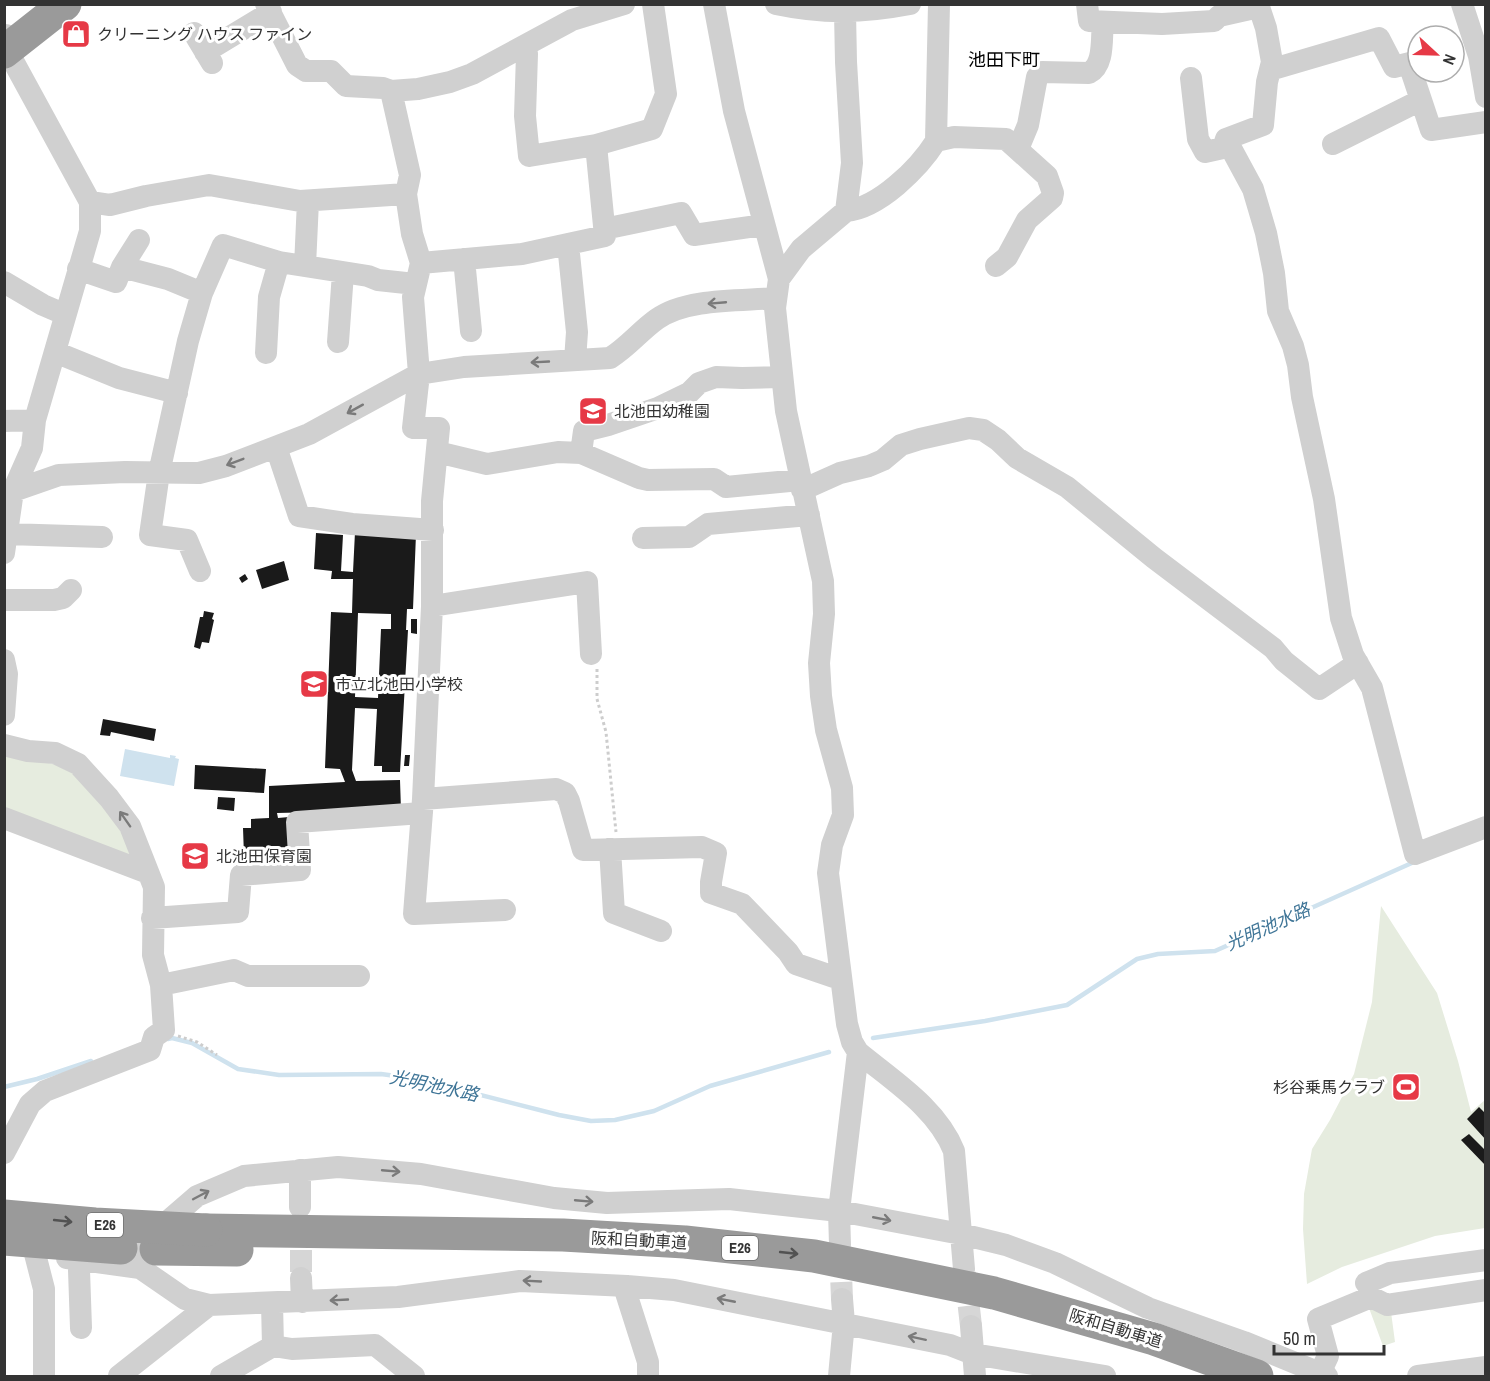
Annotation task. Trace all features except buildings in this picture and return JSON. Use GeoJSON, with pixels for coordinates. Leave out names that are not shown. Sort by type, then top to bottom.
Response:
{"type":"FeatureCollection","features":[{"type":"Feature","properties":{"kind":"highway"},"geometry":{"type":"LineString","coordinates":[[7,43],[65,4]]}},
{"type":"Feature","properties":{"kind":"highway","name":"阪和自動車道"},"geometry":{"type":"LineString","coordinates":[[4,1216],[206,1230],[563,1235],[685,1242],[814,1256],[994,1293],[1154,1339],[1257,1377]]}},
{"type":"Feature","properties":{"kind":"highway","name":"阪和自動車道"},"geometry":{"type":"LineString","coordinates":[[19,1245],[75,1246],[148,1259],[571,1257],[682,1262],[808,1277],[987,1312],[1148,1359],[1197,1377]]}},
{"type":"Feature","properties":{"kind":"street"},"geometry":{"type":"LineString","coordinates":[[204,49],[268,8],[297,65],[306,70],[331,71],[346,86],[383,88],[391,91],[450,82],[472,74],[572,20],[624,4]]}},
{"type":"Feature","properties":{"kind":"street"},"geometry":{"type":"LineString","coordinates":[[525,46],[527,54],[525,116],[529,156],[596,145],[652,129],[666,94],[652,4]]}},
{"type":"Feature","properties":{"kind":"street"},"geometry":{"type":"LineString","coordinates":[[714,4],[734,111],[765,225],[777,288],[781,377],[786,411],[823,581],[824,614],[819,663],[821,696],[826,730],[842,788],[843,815],[832,845],[828,873],[847,1024],[852,1042],[858,1052],[931,1114],[947,1135],[954,1151],[964,1269]]}},
{"type":"Feature","properties":{"kind":"street"},"geometry":{"type":"LineString","coordinates":[[776,4],[803,10],[845,12],[910,4]]}},
{"type":"Feature","properties":{"kind":"street"},"geometry":{"type":"LineString","coordinates":[[9,491],[59,475],[199,473],[226,466],[309,434],[419,374],[464,367],[610,358],[624,350],[668,312],[689,305],[777,288],[801,249],[846,211],[858,210],[891,190],[929,153],[936,141],[939,4]]}},
{"type":"Feature","properties":{"kind":"street"},"geometry":{"type":"LineString","coordinates":[[1087,4],[1089,21],[1162,24],[1214,21],[1219,16],[1259,6],[1266,28],[1272,62],[1267,82],[1263,125],[1226,139]]}},
{"type":"Feature","properties":{"kind":"street"},"geometry":{"type":"LineString","coordinates":[[1462,4],[1462,24]]}},
{"type":"Feature","properties":{"kind":"street"},"geometry":{"type":"LineString","coordinates":[[845,12],[852,164],[846,211]]}},
{"type":"Feature","properties":{"kind":"street"},"geometry":{"type":"LineString","coordinates":[[1018,149],[1028,125],[1037,77],[1042,72],[1089,73],[1095,70],[1099,64],[1103,22]]}},
{"type":"Feature","properties":{"kind":"street"},"geometry":{"type":"LineString","coordinates":[[1270,70],[1379,38],[1394,68],[1406,65]]}},
{"type":"Feature","properties":{"kind":"street"},"geometry":{"type":"LineString","coordinates":[[1466,42],[1483,69],[1485,97]]}},
{"type":"Feature","properties":{"kind":"street"},"geometry":{"type":"LineString","coordinates":[[7,43],[12,59],[90,202],[90,231],[35,420],[32,448],[9,491],[6,543],[102,537]]}},
{"type":"Feature","properties":{"kind":"street"},"geometry":{"type":"LineString","coordinates":[[1191,78],[1198,139],[1205,152],[1223,148],[1226,139]]}},
{"type":"Feature","properties":{"kind":"street"},"geometry":{"type":"LineString","coordinates":[[1418,84],[1431,130],[1485,122]]}},
{"type":"Feature","properties":{"kind":"street"},"geometry":{"type":"LineString","coordinates":[[391,91],[410,175],[406,194],[418,274],[413,297],[419,374],[413,428],[439,428],[432,501],[432,606],[423,806],[414,914],[505,910]]}},
{"type":"Feature","properties":{"kind":"street"},"geometry":{"type":"LineString","coordinates":[[1333,144],[1421,100]]}},
{"type":"Feature","properties":{"kind":"street"},"geometry":{"type":"LineString","coordinates":[[936,141],[954,136],[1006,139],[1047,176],[1053,193],[1052,198],[1027,220],[1007,257],[996,266]]}},
{"type":"Feature","properties":{"kind":"street"},"geometry":{"type":"LineString","coordinates":[[1226,139],[1253,189],[1266,233],[1278,311],[1293,346],[1298,365],[1302,397],[1324,499],[1341,618],[1349,645],[1372,688],[1415,854],[1485,827]]}},
{"type":"Feature","properties":{"kind":"street"},"geometry":{"type":"LineString","coordinates":[[200,570],[187,540],[150,535],[159,473],[188,341],[202,293],[223,245],[279,262],[368,276],[378,280],[418,274],[464,260],[522,254],[605,236],[596,145]]}},
{"type":"Feature","properties":{"kind":"street"},"geometry":{"type":"LineString","coordinates":[[90,202],[110,205],[209,185],[300,201],[406,194]]}},
{"type":"Feature","properties":{"kind":"street"},"geometry":{"type":"LineString","coordinates":[[304,266],[308,201]]}},
{"type":"Feature","properties":{"kind":"street"},"geometry":{"type":"LineString","coordinates":[[604,229],[681,213],[694,235],[765,225]]}},
{"type":"Feature","properties":{"kind":"street"},"geometry":{"type":"LineString","coordinates":[[78,269],[116,282],[122,267],[139,240]]}},
{"type":"Feature","properties":{"kind":"street"},"geometry":{"type":"LineString","coordinates":[[568,244],[577,332],[575,360]]}},
{"type":"Feature","properties":{"kind":"street"},"geometry":{"type":"LineString","coordinates":[[464,260],[471,331]]}},
{"type":"Feature","properties":{"kind":"street"},"geometry":{"type":"LineString","coordinates":[[266,353],[269,297],[279,262]]}},
{"type":"Feature","properties":{"kind":"street"},"geometry":{"type":"LineString","coordinates":[[122,267],[168,279],[202,293]]}},
{"type":"Feature","properties":{"kind":"street"},"geometry":{"type":"LineString","coordinates":[[338,342],[343,273]]}},
{"type":"Feature","properties":{"kind":"street"},"geometry":{"type":"LineString","coordinates":[[4,282],[64,314]]}},
{"type":"Feature","properties":{"kind":"street"},"geometry":{"type":"LineString","coordinates":[[55,352],[119,378],[177,393]]}},
{"type":"Feature","properties":{"kind":"street"},"geometry":{"type":"LineString","coordinates":[[581,453],[584,431],[658,408],[689,393],[699,383],[716,377],[781,377]]}},
{"type":"Feature","properties":{"kind":"street"},"geometry":{"type":"LineString","coordinates":[[4,421],[35,420]]}},
{"type":"Feature","properties":{"kind":"street"},"geometry":{"type":"LineString","coordinates":[[437,452],[488,464],[558,452],[581,453],[648,480],[714,479],[726,487],[801,485],[869,466],[883,460],[901,446],[920,439],[969,428],[983,430],[998,440],[1017,458],[1074,493],[1154,558],[1273,648],[1284,661],[1319,689],[1358,663]]}},
{"type":"Feature","properties":{"kind":"street"},"geometry":{"type":"LineString","coordinates":[[276,447],[299,516],[352,524],[433,530]]}},
{"type":"Feature","properties":{"kind":"street"},"geometry":{"type":"LineString","coordinates":[[643,538],[689,537],[708,524],[808,515]]}},
{"type":"Feature","properties":{"kind":"street"},"geometry":{"type":"LineString","coordinates":[[432,606],[587,582],[591,654]]}},
{"type":"Feature","properties":{"kind":"street"},"geometry":{"type":"LineString","coordinates":[[4,600],[54,600],[63,598],[71,590]]}},
{"type":"Feature","properties":{"kind":"street"},"geometry":{"type":"LineString","coordinates":[[4,660],[7,674],[4,715]]}},
{"type":"Feature","properties":{"kind":"street"},"geometry":{"type":"LineString","coordinates":[[4,745],[28,751],[55,753],[78,764],[109,798],[130,826],[154,887],[153,956],[161,985],[156,1039],[45,1091],[30,1104],[4,1153]]}},
{"type":"Feature","properties":{"kind":"street"},"geometry":{"type":"LineString","coordinates":[[152,918],[238,912],[241,874],[300,870],[297,822],[556,789],[565,793],[569,801],[583,850],[702,847],[716,853],[711,893],[742,904],[788,952],[796,964],[840,979]]}},
{"type":"Feature","properties":{"kind":"street"},"geometry":{"type":"LineString","coordinates":[[4,818],[148,873]]}},
{"type":"Feature","properties":{"kind":"street"},"geometry":{"type":"LineString","coordinates":[[614,849],[614,913],[661,931]]}},
{"type":"Feature","properties":{"kind":"street"},"geometry":{"type":"LineString","coordinates":[[161,985],[234,970],[248,976],[359,976]]}},
{"type":"Feature","properties":{"kind":"street"},"geometry":{"type":"LineString","coordinates":[[840,1245],[839,1211],[858,1052]]}},
{"type":"Feature","properties":{"kind":"street"},"geometry":{"type":"LineString","coordinates":[[1105,1377],[974,1365],[950,1345],[674,1290],[627,1286],[520,1281],[398,1297],[209,1305],[185,1299],[148,1259],[146,1240],[197,1196],[244,1176],[338,1167],[421,1174],[554,1198],[607,1203],[729,1199],[839,1211],[961,1234],[1006,1245],[1055,1263],[1148,1308],[1244,1342],[1323,1375],[1328,1356],[1318,1319],[1366,1282],[1390,1273],[1485,1260]]}},
{"type":"Feature","properties":{"kind":"street"},"geometry":{"type":"LineString","coordinates":[[300,1170],[300,1206]]}},
{"type":"Feature","properties":{"kind":"street"},"geometry":{"type":"LineString","coordinates":[[4,1200],[22,1225],[19,1245],[44,1289],[44,1377]]}},
{"type":"Feature","properties":{"kind":"street"},"geometry":{"type":"LineString","coordinates":[[4,1252],[19,1245],[82,1261],[148,1259]]}},
{"type":"Feature","properties":{"kind":"street"},"geometry":{"type":"LineString","coordinates":[[76,1319],[79,1270],[82,1261]]}},
{"type":"Feature","properties":{"kind":"street"},"geometry":{"type":"LineString","coordinates":[[301,1278],[302,1302]]}},
{"type":"Feature","properties":{"kind":"street"},"geometry":{"type":"LineString","coordinates":[[1366,1282],[1387,1305],[1485,1290]]}},
{"type":"Feature","properties":{"kind":"street"},"geometry":{"type":"LineString","coordinates":[[627,1286],[626,1293],[648,1362],[648,1377]]}},
{"type":"Feature","properties":{"kind":"street"},"geometry":{"type":"LineString","coordinates":[[839,1377],[844,1323],[842,1299]]}},
{"type":"Feature","properties":{"kind":"street"},"geometry":{"type":"LineString","coordinates":[[272,1303],[273,1346]]}},
{"type":"Feature","properties":{"kind":"street"},"geometry":{"type":"LineString","coordinates":[[119,1376],[209,1305]]}},
{"type":"Feature","properties":{"kind":"street"},"geometry":{"type":"LineString","coordinates":[[971,1326],[974,1365]]}},
{"type":"Feature","properties":{"kind":"street"},"geometry":{"type":"LineString","coordinates":[[221,1377],[273,1346],[292,1349],[375,1345],[414,1377]]}},
{"type":"Feature","properties":{"kind":"street"},"geometry":{"type":"LineString","coordinates":[[1418,1377],[1485,1367]]}},
{"type":"Feature","properties":{"kind":"path"},"geometry":{"type":"LineString","coordinates":[[591,654],[597,668],[597,699],[606,732],[614,849]]}},
{"type":"Feature","properties":{"kind":"path"},"geometry":{"type":"LineString","coordinates":[[156,1039],[197,1042],[217,1055]]}},
{"type":"Feature","properties":{"kind":"shaded area"},"geometry":{"type":"Polygon","coordinates":[[[4,752],[77,770],[123,828],[130,857],[5,809],[4,752]]]}},
{"type":"Feature","properties":{"kind":"shaded area","name":"杉谷乗馬クラブ"},"geometry":{"type":"Polygon","coordinates":[[[1381,906],[1437,993],[1471,1112],[1485,1100],[1485,1228],[1435,1236],[1342,1267],[1307,1284],[1303,1229],[1304,1194],[1312,1149],[1354,1074],[1372,1002],[1381,906]]]}},
{"type":"Feature","properties":{"kind":"shaded area"},"geometry":{"type":"Polygon","coordinates":[[[1369,1308],[1391,1312],[1395,1342],[1383,1346],[1369,1308]]]}},
{"type":"Feature","properties":{"kind":"water"},"geometry":{"type":"Polygon","coordinates":[[[125,749],[170,758],[170,755],[176,756],[175,758],[179,759],[174,786],[120,776],[125,749]]]}},
{"type":"Feature","properties":{"kind":"waterway","name":"光明池水路"},"geometry":{"type":"LineString","coordinates":[[873,1038],[985,1021],[1067,1005],[1137,959],[1158,954],[1215,951],[1414,862]]}},
{"type":"Feature","properties":{"kind":"waterway","name":"光明池水路"},"geometry":{"type":"LineString","coordinates":[[168,1039],[192,1043],[238,1069],[279,1075],[381,1074],[418,1079],[591,1121],[615,1120],[654,1111],[710,1086],[829,1052]]}},
{"type":"Feature","properties":{"kind":"waterway","name":"光明池水路"},"geometry":{"type":"LineString","coordinates":[[4,1087],[91,1061]]}},
{"type":"Feature","properties":{"kind":"tunnel"},"geometry":{"type":"LineString","coordinates":[[301,1217],[301,1278]]}},
{"type":"Feature","properties":{"kind":"tunnel"},"geometry":{"type":"LineString","coordinates":[[840,1249],[842,1299]]}},
{"type":"Feature","properties":{"kind":"tunnel"},"geometry":{"type":"LineString","coordinates":[[965,1273],[971,1326]]}},
{"type":"Feature","properties":{"kind":"place","name":"クリーニング ハウス ファイン"},"geometry":{"type":"Point","coordinates":[76,34]}},
{"type":"Feature","properties":{"kind":"place","name":"北池田幼稚園"},"geometry":{"type":"Point","coordinates":[593,411]}},
{"type":"Feature","properties":{"kind":"place","name":"市立北池田小学校"},"geometry":{"type":"Point","coordinates":[314,684]}},
{"type":"Feature","properties":{"kind":"place","name":"北池田保育園"},"geometry":{"type":"Point","coordinates":[195,856]}},
{"type":"Feature","properties":{"kind":"place","name":"杉谷乗馬クラブ"},"geometry":{"type":"Point","coordinates":[1406,1087]}},
{"type":"Feature","properties":{"kind":"district","name":"池田下町"},"geometry":{"type":"Point","coordinates":[1004,60]}}]}
